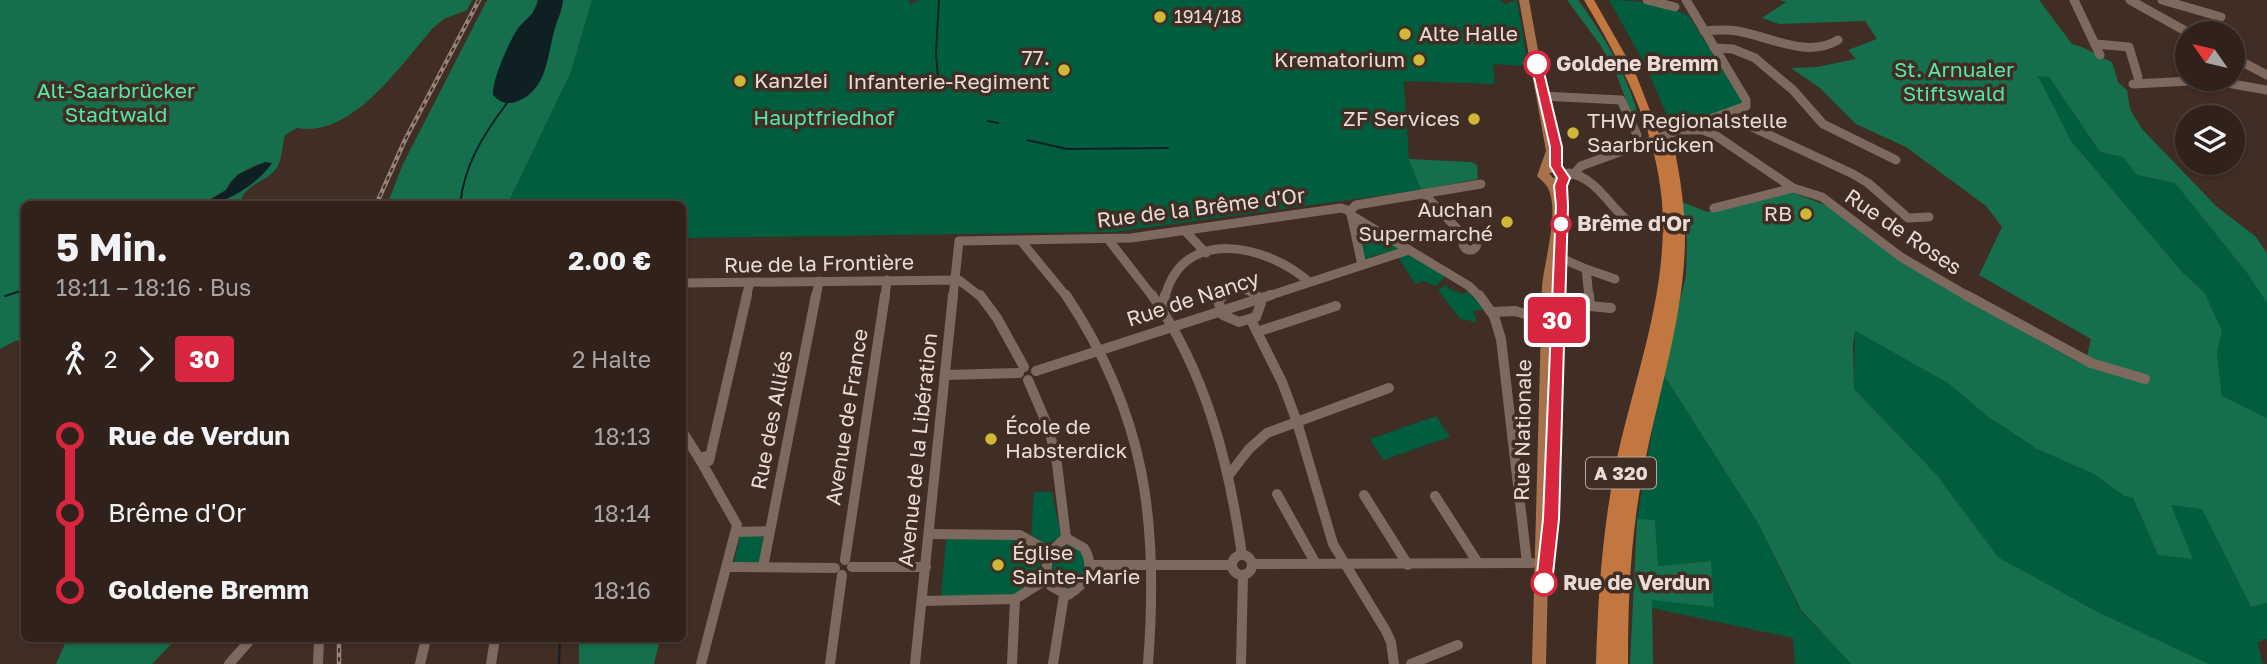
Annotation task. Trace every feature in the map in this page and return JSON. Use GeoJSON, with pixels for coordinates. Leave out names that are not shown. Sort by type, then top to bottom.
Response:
{"type":"FeatureCollection","features":[{"type":"Feature","properties":{"kind":"highway"},"geometry":{"type":"LineString","coordinates":[[1589,0],[1625,60],[1660,136]]}},
{"type":"Feature","properties":{"kind":"highway"},"geometry":{"type":"LineString","coordinates":[[1600,0],[1635,61],[1660,136]]}},
{"type":"Feature","properties":{"kind":"highway","name":"A 320"},"geometry":{"type":"LineString","coordinates":[[1605,664],[1608,582],[1619,485],[1657,320],[1667,263],[1668,202],[1660,136]]}},
{"type":"Feature","properties":{"kind":"highway","name":"A 320"},"geometry":{"type":"LineString","coordinates":[[1619,664],[1623,567],[1631,490],[1678,265],[1679,202],[1660,136]]}},
{"type":"Feature","properties":{"kind":"main road"},"geometry":{"type":"LineString","coordinates":[[1525,2],[1546,114],[1550,159],[1559,175]]}},
{"type":"Feature","properties":{"kind":"main road","name":"Rue Nationale"},"geometry":{"type":"LineString","coordinates":[[1539,664],[1545,559],[1543,517],[1550,320],[1559,175],[1552,124],[1546,114]]}},
{"type":"Feature","properties":{"kind":"street"},"geometry":{"type":"LineString","coordinates":[[1647,0],[1675,7]]}},
{"type":"Feature","properties":{"kind":"street"},"geometry":{"type":"LineString","coordinates":[[1559,175],[1726,115],[1747,104],[1686,0]]}},
{"type":"Feature","properties":{"kind":"street"},"geometry":{"type":"LineString","coordinates":[[2074,0],[2100,55]]}},
{"type":"Feature","properties":{"kind":"street"},"geometry":{"type":"LineString","coordinates":[[2130,0],[2175,25]]}},
{"type":"Feature","properties":{"kind":"street"},"geometry":{"type":"LineString","coordinates":[[2162,0],[2221,17]]}},
{"type":"Feature","properties":{"kind":"street"},"geometry":{"type":"LineString","coordinates":[[1704,31],[1740,32],[1812,47],[1830,45],[1838,40]]}},
{"type":"Feature","properties":{"kind":"street"},"geometry":{"type":"LineString","coordinates":[[2095,44],[2129,47],[2136,80],[2210,80],[2267,90]]}},
{"type":"Feature","properties":{"kind":"street"},"geometry":{"type":"LineString","coordinates":[[1714,48],[1733,49],[1755,58],[1793,90],[1823,124],[1895,160]]}},
{"type":"Feature","properties":{"kind":"street"},"geometry":{"type":"LineString","coordinates":[[2245,63],[2267,75]]}},
{"type":"Feature","properties":{"kind":"street"},"geometry":{"type":"LineString","coordinates":[[1542,96],[1620,100],[1634,124],[1637,135]]}},
{"type":"Feature","properties":{"kind":"street"},"geometry":{"type":"LineString","coordinates":[[1726,115],[1861,179],[1908,218],[1929,217]]}},
{"type":"Feature","properties":{"kind":"street","name":"Rue de Roses"},"geometry":{"type":"LineString","coordinates":[[1682,130],[1703,130],[1715,135],[1793,188],[1822,197],[1908,261],[2091,363],[2145,379]]}},
{"type":"Feature","properties":{"kind":"street"},"geometry":{"type":"LineString","coordinates":[[1559,175],[1588,179],[1616,214],[1637,228]]}},
{"type":"Feature","properties":{"kind":"street","name":"Rue de la Brême d'Or"},"geometry":{"type":"LineString","coordinates":[[959,241],[1108,239],[1185,231],[1341,208],[1350,213],[1353,206],[1359,204],[1481,184]]}},
{"type":"Feature","properties":{"kind":"street"},"geometry":{"type":"LineString","coordinates":[[1714,208],[1793,188]]}},
{"type":"Feature","properties":{"kind":"street"},"geometry":{"type":"LineString","coordinates":[[1424,194],[1463,235],[1464,246],[1472,249],[1478,245],[1439,209]]}},
{"type":"Feature","properties":{"kind":"street"},"geometry":{"type":"LineString","coordinates":[[1350,213],[1469,286],[1493,312],[1500,332],[1527,563]]}},
{"type":"Feature","properties":{"kind":"street"},"geometry":{"type":"LineString","coordinates":[[1350,213],[1363,265]]}},
{"type":"Feature","properties":{"kind":"street"},"geometry":{"type":"LineString","coordinates":[[1185,231],[1206,253]]}},
{"type":"Feature","properties":{"kind":"street"},"geometry":{"type":"LineString","coordinates":[[1108,239],[1138,273],[1162,309],[1202,386],[1229,475],[1242,555]]}},
{"type":"Feature","properties":{"kind":"street"},"geometry":{"type":"LineString","coordinates":[[1021,240],[1051,272],[1101,350],[1119,388],[1140,454],[1149,505],[1154,565],[1154,596],[1147,664]]}},
{"type":"Feature","properties":{"kind":"street","name":"Avenue de la Libération"},"geometry":{"type":"LineString","coordinates":[[915,664],[959,241]]}},
{"type":"Feature","properties":{"kind":"street"},"geometry":{"type":"LineString","coordinates":[[1162,309],[1175,274],[1206,253],[1240,248],[1267,252],[1294,267],[1309,282]]}},
{"type":"Feature","properties":{"kind":"street","name":"Rue de Nancy"},"geometry":{"type":"LineString","coordinates":[[1023,374],[1035,377],[1036,371],[1409,250]]}},
{"type":"Feature","properties":{"kind":"street"},"geometry":{"type":"LineString","coordinates":[[1555,254],[1615,279]]}},
{"type":"Feature","properties":{"kind":"street"},"geometry":{"type":"LineString","coordinates":[[1586,269],[1590,306],[1611,308]]}},
{"type":"Feature","properties":{"kind":"street","name":"Avenue de France"},"geometry":{"type":"LineString","coordinates":[[830,664],[887,280]]}},
{"type":"Feature","properties":{"kind":"street"},"geometry":{"type":"LineString","coordinates":[[955,280],[970,286],[986,304],[1048,429],[1057,464],[1066,538]]}},
{"type":"Feature","properties":{"kind":"street","name":"Rue de la Frontière"},"geometry":{"type":"LineString","coordinates":[[686,284],[955,280]]}},
{"type":"Feature","properties":{"kind":"street","name":"Rue des Alliés"},"geometry":{"type":"LineString","coordinates":[[763,567],[819,281]]}},
{"type":"Feature","properties":{"kind":"street"},"geometry":{"type":"LineString","coordinates":[[704,460],[750,282]]}},
{"type":"Feature","properties":{"kind":"street"},"geometry":{"type":"LineString","coordinates":[[1230,289],[1250,290],[1259,298],[1261,308],[1251,320],[1233,321],[1219,311],[1220,296],[1230,289]]}},
{"type":"Feature","properties":{"kind":"street"},"geometry":{"type":"LineString","coordinates":[[1257,332],[1336,306]]}},
{"type":"Feature","properties":{"kind":"street"},"geometry":{"type":"LineString","coordinates":[[1493,312],[1516,311],[1550,320]]}},
{"type":"Feature","properties":{"kind":"street"},"geometry":{"type":"LineString","coordinates":[[1251,320],[1297,422],[1333,544],[1386,631],[1391,642],[1394,664]]}},
{"type":"Feature","properties":{"kind":"street"},"geometry":{"type":"LineString","coordinates":[[946,375],[1023,374]]}},
{"type":"Feature","properties":{"kind":"street"},"geometry":{"type":"LineString","coordinates":[[1229,475],[1259,439],[1278,428],[1388,388]]}},
{"type":"Feature","properties":{"kind":"street"},"geometry":{"type":"LineString","coordinates":[[686,436],[704,460],[736,519],[736,532],[728,567],[701,664]]}},
{"type":"Feature","properties":{"kind":"street"},"geometry":{"type":"LineString","coordinates":[[1277,494],[1317,564]]}},
{"type":"Feature","properties":{"kind":"street"},"geometry":{"type":"LineString","coordinates":[[1364,495],[1408,565]]}},
{"type":"Feature","properties":{"kind":"street"},"geometry":{"type":"LineString","coordinates":[[1435,496],[1478,563]]}},
{"type":"Feature","properties":{"kind":"street"},"geometry":{"type":"LineString","coordinates":[[736,532],[769,531]]}},
{"type":"Feature","properties":{"kind":"street"},"geometry":{"type":"LineString","coordinates":[[929,534],[1020,535],[1050,552]]}},
{"type":"Feature","properties":{"kind":"street"},"geometry":{"type":"LineString","coordinates":[[1066,538],[1081,544],[1091,559],[1091,565],[1089,577],[1082,587],[1064,595],[1047,579],[1046,564],[1050,552],[1058,542],[1066,538]]}},
{"type":"Feature","properties":{"kind":"street"},"geometry":{"type":"LineString","coordinates":[[1242,555],[1248,557],[1253,564],[1252,570],[1243,575],[1233,571],[1231,565],[1234,558],[1242,555]]}},
{"type":"Feature","properties":{"kind":"street"},"geometry":{"type":"LineString","coordinates":[[1253,564],[1527,563],[1545,559]]}},
{"type":"Feature","properties":{"kind":"street"},"geometry":{"type":"LineString","coordinates":[[1091,565],[1231,565]]}},
{"type":"Feature","properties":{"kind":"street"},"geometry":{"type":"LineString","coordinates":[[728,567],[926,567]]}},
{"type":"Feature","properties":{"kind":"street"},"geometry":{"type":"LineString","coordinates":[[1241,664],[1243,575]]}},
{"type":"Feature","properties":{"kind":"street"},"geometry":{"type":"LineString","coordinates":[[922,601],[1015,599],[1047,579]]}},
{"type":"Feature","properties":{"kind":"street"},"geometry":{"type":"LineString","coordinates":[[1053,664],[1064,595]]}},
{"type":"Feature","properties":{"kind":"street"},"geometry":{"type":"LineString","coordinates":[[1012,664],[1015,599]]}},
{"type":"Feature","properties":{"kind":"street"},"geometry":{"type":"LineString","coordinates":[[229,664],[248,642]]}},
{"type":"Feature","properties":{"kind":"street"},"geometry":{"type":"LineString","coordinates":[[318,664],[319,642]]}},
{"type":"Feature","properties":{"kind":"street"},"geometry":{"type":"LineString","coordinates":[[420,664],[425,642]]}},
{"type":"Feature","properties":{"kind":"street"},"geometry":{"type":"LineString","coordinates":[[491,664],[495,642]]}},
{"type":"Feature","properties":{"kind":"street"},"geometry":{"type":"LineString","coordinates":[[1411,664],[1458,645]]}},
{"type":"Feature","properties":{"kind":"green space","name":"Alt-Saarbrücker Stadtwald"},"geometry":{"type":"Polygon","coordinates":[[[0,0],[472,0],[467,10],[444,19],[433,28],[391,78],[356,110],[337,122],[318,128],[297,128],[285,135],[278,166],[245,192],[241,201],[220,201],[256,179],[270,166],[258,164],[242,172],[230,182],[226,190],[208,201],[21,201],[21,340],[0,349],[0,0]]]}},
{"type":"Feature","properties":{"kind":"green space"},"geometry":{"type":"Polygon","coordinates":[[[487,0],[538,0],[532,14],[520,26],[494,85],[493,91],[502,102],[513,103],[526,97],[550,47],[563,0],[592,0],[571,72],[509,201],[389,201],[403,164],[487,0]]]}},
{"type":"Feature","properties":{"kind":"green space","name":"Hauptfriedhof"},"geometry":{"type":"Polygon","coordinates":[[[592,0],[908,0],[911,4],[920,0],[1500,0],[1505,4],[1517,0],[1528,66],[1493,64],[1495,84],[1404,81],[1409,159],[1421,190],[1114,232],[686,238],[686,201],[509,201],[571,72],[592,0]]]}},
{"type":"Feature","properties":{"kind":"green space"},"geometry":{"type":"Polygon","coordinates":[[[1567,0],[1578,0],[1606,41],[1628,86],[1639,117],[1632,116],[1617,76],[1601,46],[1567,0]]]}},
{"type":"Feature","properties":{"kind":"green space"},"geometry":{"type":"Polygon","coordinates":[[[1609,0],[1650,3],[1689,16],[1743,103],[1697,121],[1672,127],[1646,66],[1609,0]]]}},
{"type":"Feature","properties":{"kind":"green space","name":"St. Arnualer Stiftswald"},"geometry":{"type":"Polygon","coordinates":[[[1780,0],[2039,0],[2072,44],[2112,62],[2118,82],[2127,90],[2130,109],[2142,129],[2175,163],[2175,175],[2186,175],[2216,206],[2255,236],[2267,253],[2267,303],[2247,273],[2175,183],[2137,175],[2123,157],[2100,152],[2049,77],[2038,76],[2071,141],[2184,274],[2204,292],[2222,330],[2217,354],[2222,396],[2267,418],[2267,603],[2251,607],[2202,509],[2171,505],[2193,559],[2158,555],[2133,498],[2124,496],[2094,474],[2037,449],[1987,416],[1948,383],[1855,331],[1853,344],[1854,389],[1936,474],[1998,557],[2096,611],[2209,664],[1851,664],[1801,610],[1758,523],[1662,372],[1686,276],[1687,240],[1682,202],[1707,212],[1791,192],[1828,206],[1906,265],[2076,361],[2087,356],[2091,339],[1979,275],[2002,227],[1986,206],[1906,147],[1856,124],[1820,88],[1791,68],[1817,67],[1856,59],[1848,50],[1877,39],[1865,21],[1779,24],[1762,18],[1786,2],[1780,0]]]}},
{"type":"Feature","properties":{"kind":"green space"},"geometry":{"type":"Polygon","coordinates":[[[2037,76],[2049,77],[2100,152],[2123,157],[2137,175],[2175,183],[2247,273],[2267,303],[2267,418],[2222,396],[2217,354],[2222,330],[2204,292],[2184,274],[2071,141],[2037,76]]]}},
{"type":"Feature","properties":{"kind":"green space"},"geometry":{"type":"Polygon","coordinates":[[[1409,159],[1471,162],[1477,165],[1478,179],[1421,190],[1409,159]]]}},
{"type":"Feature","properties":{"kind":"green space"},"geometry":{"type":"Polygon","coordinates":[[[1356,220],[1403,249],[1371,256],[1373,259],[1366,261],[1356,220]]]}},
{"type":"Feature","properties":{"kind":"green space"},"geometry":{"type":"Polygon","coordinates":[[[1411,253],[1447,275],[1436,286],[1423,281],[1415,284],[1398,257],[1411,253]]]}},
{"type":"Feature","properties":{"kind":"green space"},"geometry":{"type":"Polygon","coordinates":[[[1446,285],[1451,290],[1464,294],[1468,292],[1485,309],[1473,311],[1477,322],[1460,319],[1438,290],[1446,285]]]}},
{"type":"Feature","properties":{"kind":"green space"},"geometry":{"type":"Polygon","coordinates":[[[1855,331],[1948,383],[1987,416],[2037,449],[2094,474],[2124,496],[2133,498],[2158,555],[2171,505],[2202,508],[2251,607],[2267,603],[2267,639],[2257,642],[2263,664],[2209,664],[2096,611],[1998,557],[1936,474],[1854,389],[1855,331]]]}},
{"type":"Feature","properties":{"kind":"green space"},"geometry":{"type":"Polygon","coordinates":[[[1662,372],[1758,523],[1800,610],[1851,664],[1795,664],[1793,638],[1652,608],[1651,599],[1710,561],[1658,566],[1655,521],[1637,519],[1662,372]]]}},
{"type":"Feature","properties":{"kind":"green space"},"geometry":{"type":"Polygon","coordinates":[[[1436,416],[1450,437],[1383,460],[1370,439],[1436,416]]]}},
{"type":"Feature","properties":{"kind":"green space"},"geometry":{"type":"Polygon","coordinates":[[[1034,492],[1052,492],[1061,536],[1047,545],[1031,535],[1034,492]]]}},
{"type":"Feature","properties":{"kind":"green space"},"geometry":{"type":"Polygon","coordinates":[[[1637,519],[1655,520],[1658,566],[1711,561],[1714,607],[1652,600],[1653,664],[1630,664],[1637,519]]]}},
{"type":"Feature","properties":{"kind":"green space"},"geometry":{"type":"Polygon","coordinates":[[[764,535],[759,562],[734,563],[740,536],[764,535]]]}},
{"type":"Feature","properties":{"kind":"green space"},"geometry":{"type":"Polygon","coordinates":[[[946,539],[1015,539],[1041,553],[1041,578],[1013,595],[941,597],[946,539]]]}},
{"type":"Feature","properties":{"kind":"green space"},"geometry":{"type":"Polygon","coordinates":[[[1065,543],[1080,549],[1086,565],[1080,583],[1065,590],[1054,579],[1052,568],[1056,555],[1065,543]]]}},
{"type":"Feature","properties":{"kind":"green space"},"geometry":{"type":"Polygon","coordinates":[[[66,642],[173,642],[152,664],[56,664],[66,642]]]}},
{"type":"Feature","properties":{"kind":"green space"},"geometry":{"type":"Polygon","coordinates":[[[579,642],[659,642],[654,664],[579,664],[579,642]]]}},
{"type":"Feature","properties":{"kind":"shaded area"},"geometry":{"type":"Polygon","coordinates":[[[538,0],[563,0],[544,72],[528,96],[514,102],[501,101],[493,95],[498,70],[515,33],[533,12],[538,0]]]}},
{"type":"Feature","properties":{"kind":"shaded area"},"geometry":{"type":"Polygon","coordinates":[[[265,162],[272,163],[241,192],[220,201],[208,201],[226,190],[237,175],[265,162]]]}},
{"type":"Feature","properties":{"kind":"waterway"},"geometry":{"type":"LineString","coordinates":[[938,79],[936,53],[939,0]]}},
{"type":"Feature","properties":{"kind":"waterway"},"geometry":{"type":"LineString","coordinates":[[461,201],[476,151],[507,103]]}},
{"type":"Feature","properties":{"kind":"waterway"},"geometry":{"type":"LineString","coordinates":[[988,121],[998,123]]}},
{"type":"Feature","properties":{"kind":"waterway"},"geometry":{"type":"LineString","coordinates":[[1027,140],[1067,149],[1168,148]]}},
{"type":"Feature","properties":{"kind":"waterway"},"geometry":{"type":"LineString","coordinates":[[5,296],[21,291]]}},
{"type":"Feature","properties":{"kind":"waterway"},"geometry":{"type":"LineString","coordinates":[[559,664],[560,642]]}},
{"type":"Feature","properties":{"kind":"railway"},"geometry":{"type":"LineString","coordinates":[[378,201],[405,140],[479,0]]}},
{"type":"Feature","properties":{"kind":"railway"},"geometry":{"type":"LineString","coordinates":[[339,642],[339,664]]}},
{"type":"Feature","properties":{"kind":"bus line","name":"30"},"geometry":{"type":"LineString","coordinates":[[1537,64],[1547,119],[1552,124],[1556,166],[1564,178],[1560,186],[1562,206],[1551,519],[1545,554],[1544,583]]}},
{"type":"Feature","properties":{"kind":"place","name":"1914/18"},"geometry":{"type":"Point","coordinates":[1160,17]}},
{"type":"Feature","properties":{"kind":"place","name":"Alte Halle"},"geometry":{"type":"Point","coordinates":[1405,34]}},
{"type":"Feature","properties":{"kind":"place","name":"Krematorium"},"geometry":{"type":"Point","coordinates":[1419,60]}},
{"type":"Feature","properties":{"kind":"place","name":"Goldene Bremm"},"geometry":{"type":"Point","coordinates":[1537,64]}},
{"type":"Feature","properties":{"kind":"place","name":"77. Infanterie-Regiment"},"geometry":{"type":"Point","coordinates":[1064,70]}},
{"type":"Feature","properties":{"kind":"place","name":"Kanzlei"},"geometry":{"type":"Point","coordinates":[740,81]}},
{"type":"Feature","properties":{"kind":"place","name":"ZF Services"},"geometry":{"type":"Point","coordinates":[1474,119]}},
{"type":"Feature","properties":{"kind":"place","name":"THW Regionalstelle Saarbrücken"},"geometry":{"type":"Point","coordinates":[1573,133]}},
{"type":"Feature","properties":{"kind":"place","name":"RB"},"geometry":{"type":"Point","coordinates":[1806,214]}},
{"type":"Feature","properties":{"kind":"place","name":"Auchan Supermarché"},"geometry":{"type":"Point","coordinates":[1507,222]}},
{"type":"Feature","properties":{"kind":"place","name":"Brême d'Or"},"geometry":{"type":"Point","coordinates":[1561,224]}},
{"type":"Feature","properties":{"kind":"place","name":"École de Habsterdick"},"geometry":{"type":"Point","coordinates":[991,439]}},
{"type":"Feature","properties":{"kind":"place","name":"Église Sainte-Marie"},"geometry":{"type":"Point","coordinates":[998,565]}},
{"type":"Feature","properties":{"kind":"place","name":"Rue de Verdun"},"geometry":{"type":"Point","coordinates":[1544,583]}}]}
